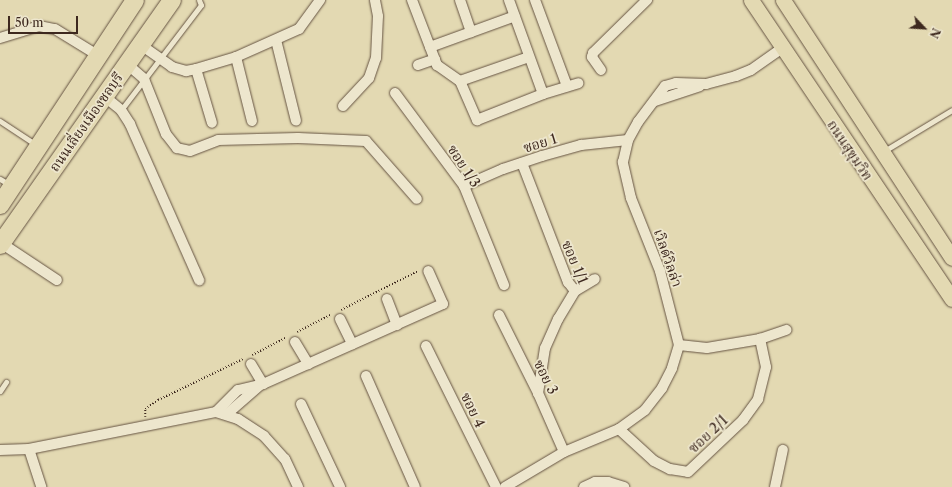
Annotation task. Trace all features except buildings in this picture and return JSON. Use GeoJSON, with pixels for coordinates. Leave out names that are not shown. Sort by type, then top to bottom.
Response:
{"type":"FeatureCollection","features":[{"type":"Feature","properties":{"kind":"highway","name":"ถนนเลี่ยงเมืองชลบุรี"},"geometry":{"type":"LineString","coordinates":[[0,205],[6,183],[39,147],[100,56],[135,0]]}},
{"type":"Feature","properties":{"kind":"highway","name":"ถนนเลี่ยงเมืองชลบุรี"},"geometry":{"type":"LineString","coordinates":[[0,244],[172,0]]}},
{"type":"Feature","properties":{"kind":"main road","name":"ถนนสุขุมวิท"},"geometry":{"type":"LineString","coordinates":[[751,0],[952,299]]}},
{"type":"Feature","properties":{"kind":"main road"},"geometry":{"type":"LineString","coordinates":[[760,14],[767,0]]}},
{"type":"Feature","properties":{"kind":"main road","name":"ถนนสุขุมวิท"},"geometry":{"type":"LineString","coordinates":[[783,0],[881,152],[952,258]]}},
{"type":"Feature","properties":{"kind":"street"},"geometry":{"type":"LineString","coordinates":[[141,45],[160,59],[186,71],[196,69],[236,57],[299,29],[320,0]]}},
{"type":"Feature","properties":{"kind":"street"},"geometry":{"type":"LineString","coordinates":[[343,106],[369,78],[376,58],[378,23],[375,0]]}},
{"type":"Feature","properties":{"kind":"street"},"geometry":{"type":"LineString","coordinates":[[412,0],[438,65],[460,81],[477,120],[578,82]]}},
{"type":"Feature","properties":{"kind":"street"},"geometry":{"type":"LineString","coordinates":[[460,0],[471,32]]}},
{"type":"Feature","properties":{"kind":"street"},"geometry":{"type":"LineString","coordinates":[[509,0],[543,94]]}},
{"type":"Feature","properties":{"kind":"street"},"geometry":{"type":"LineString","coordinates":[[535,0],[567,86]]}},
{"type":"Feature","properties":{"kind":"street"},"geometry":{"type":"LineString","coordinates":[[601,70],[592,57],[593,53],[646,0]]}},
{"type":"Feature","properties":{"kind":"street"},"geometry":{"type":"LineString","coordinates":[[430,47],[515,16]]}},
{"type":"Feature","properties":{"kind":"street"},"geometry":{"type":"LineString","coordinates":[[0,38],[39,26],[55,29],[100,56]]}},
{"type":"Feature","properties":{"kind":"street"},"geometry":{"type":"LineString","coordinates":[[276,40],[296,121]]}},
{"type":"Feature","properties":{"kind":"street","name":"เวิลด์วิลล่า"},"geometry":{"type":"LineString","coordinates":[[679,345],[660,271],[631,198],[623,162],[628,140],[653,102],[751,70],[782,48]]}},
{"type":"Feature","properties":{"kind":"street"},"geometry":{"type":"LineString","coordinates":[[236,57],[252,121]]}},
{"type":"Feature","properties":{"kind":"street"},"geometry":{"type":"LineString","coordinates":[[460,81],[529,57]]}},
{"type":"Feature","properties":{"kind":"street"},"geometry":{"type":"LineString","coordinates":[[418,65],[435,59]]}},
{"type":"Feature","properties":{"kind":"street"},"geometry":{"type":"LineString","coordinates":[[127,64],[144,80],[166,134],[177,148],[190,151],[218,140],[298,138],[366,141],[417,199]]}},
{"type":"Feature","properties":{"kind":"street"},"geometry":{"type":"LineString","coordinates":[[196,69],[212,123]]}},
{"type":"Feature","properties":{"kind":"street","name":"ซอย 1/3"},"geometry":{"type":"LineString","coordinates":[[395,93],[464,186],[504,285]]}},
{"type":"Feature","properties":{"kind":"street"},"geometry":{"type":"LineString","coordinates":[[105,97],[121,110],[130,124],[199,280]]}},
{"type":"Feature","properties":{"kind":"street","name":"ซอย 1"},"geometry":{"type":"LineString","coordinates":[[464,186],[522,163],[581,145],[628,140]]}},
{"type":"Feature","properties":{"kind":"street","name":"ซอย 1/1"},"geometry":{"type":"LineString","coordinates":[[522,163],[562,269],[575,291],[558,319],[545,348],[538,393]]}},
{"type":"Feature","properties":{"kind":"street"},"geometry":{"type":"LineString","coordinates":[[0,244],[57,280]]}},
{"type":"Feature","properties":{"kind":"street"},"geometry":{"type":"LineString","coordinates":[[216,412],[238,390],[263,384],[443,304],[428,271]]}},
{"type":"Feature","properties":{"kind":"street"},"geometry":{"type":"LineString","coordinates":[[575,291],[595,279]]}},
{"type":"Feature","properties":{"kind":"street"},"geometry":{"type":"LineString","coordinates":[[386,299],[397,325]]}},
{"type":"Feature","properties":{"kind":"street"},"geometry":{"type":"LineString","coordinates":[[338,314],[352,344]]}},
{"type":"Feature","properties":{"kind":"street","name":"ซอย 3"},"geometry":{"type":"LineString","coordinates":[[499,315],[538,393],[564,452]]}},
{"type":"Feature","properties":{"kind":"street"},"geometry":{"type":"LineString","coordinates":[[505,487],[564,452],[619,429],[645,410],[662,388],[679,345],[707,348],[760,339],[786,330]]}},
{"type":"Feature","properties":{"kind":"street","name":"ซอย 2/1"},"geometry":{"type":"LineString","coordinates":[[619,429],[654,461],[670,469],[688,472],[743,420],[758,399],[766,367],[760,339]]}},
{"type":"Feature","properties":{"kind":"street"},"geometry":{"type":"LineString","coordinates":[[295,342],[308,364]]}},
{"type":"Feature","properties":{"kind":"street","name":"ซอย 4"},"geometry":{"type":"LineString","coordinates":[[426,346],[496,487]]}},
{"type":"Feature","properties":{"kind":"street"},"geometry":{"type":"LineString","coordinates":[[251,364],[263,384]]}},
{"type":"Feature","properties":{"kind":"street"},"geometry":{"type":"LineString","coordinates":[[366,376],[415,487]]}},
{"type":"Feature","properties":{"kind":"street"},"geometry":{"type":"LineString","coordinates":[[227,414],[263,384]]}},
{"type":"Feature","properties":{"kind":"street"},"geometry":{"type":"LineString","coordinates":[[301,404],[340,487]]}},
{"type":"Feature","properties":{"kind":"street"},"geometry":{"type":"LineString","coordinates":[[0,450],[29,449],[216,412],[227,414],[248,424],[264,436],[285,460],[298,487]]}},
{"type":"Feature","properties":{"kind":"street"},"geometry":{"type":"LineString","coordinates":[[29,449],[41,487]]}},
{"type":"Feature","properties":{"kind":"street"},"geometry":{"type":"LineString","coordinates":[[775,487],[783,450]]}},
{"type":"Feature","properties":{"kind":"street"},"geometry":{"type":"LineString","coordinates":[[584,487],[595,482],[608,482],[624,487]]}},
{"type":"Feature","properties":{"kind":"lane"},"geometry":{"type":"LineString","coordinates":[[121,110],[201,5],[199,0]]}},
{"type":"Feature","properties":{"kind":"lane"},"geometry":{"type":"LineString","coordinates":[[881,152],[952,110]]}},
{"type":"Feature","properties":{"kind":"lane"},"geometry":{"type":"LineString","coordinates":[[0,120],[39,147]]}},
{"type":"Feature","properties":{"kind":"lane"},"geometry":{"type":"LineString","coordinates":[[0,391],[6,382]]}},
{"type":"Feature","properties":{"kind":"path"},"geometry":{"type":"LineString","coordinates":[[145,426],[145,409],[158,400],[338,314],[424,268],[428,271]]}}]}
